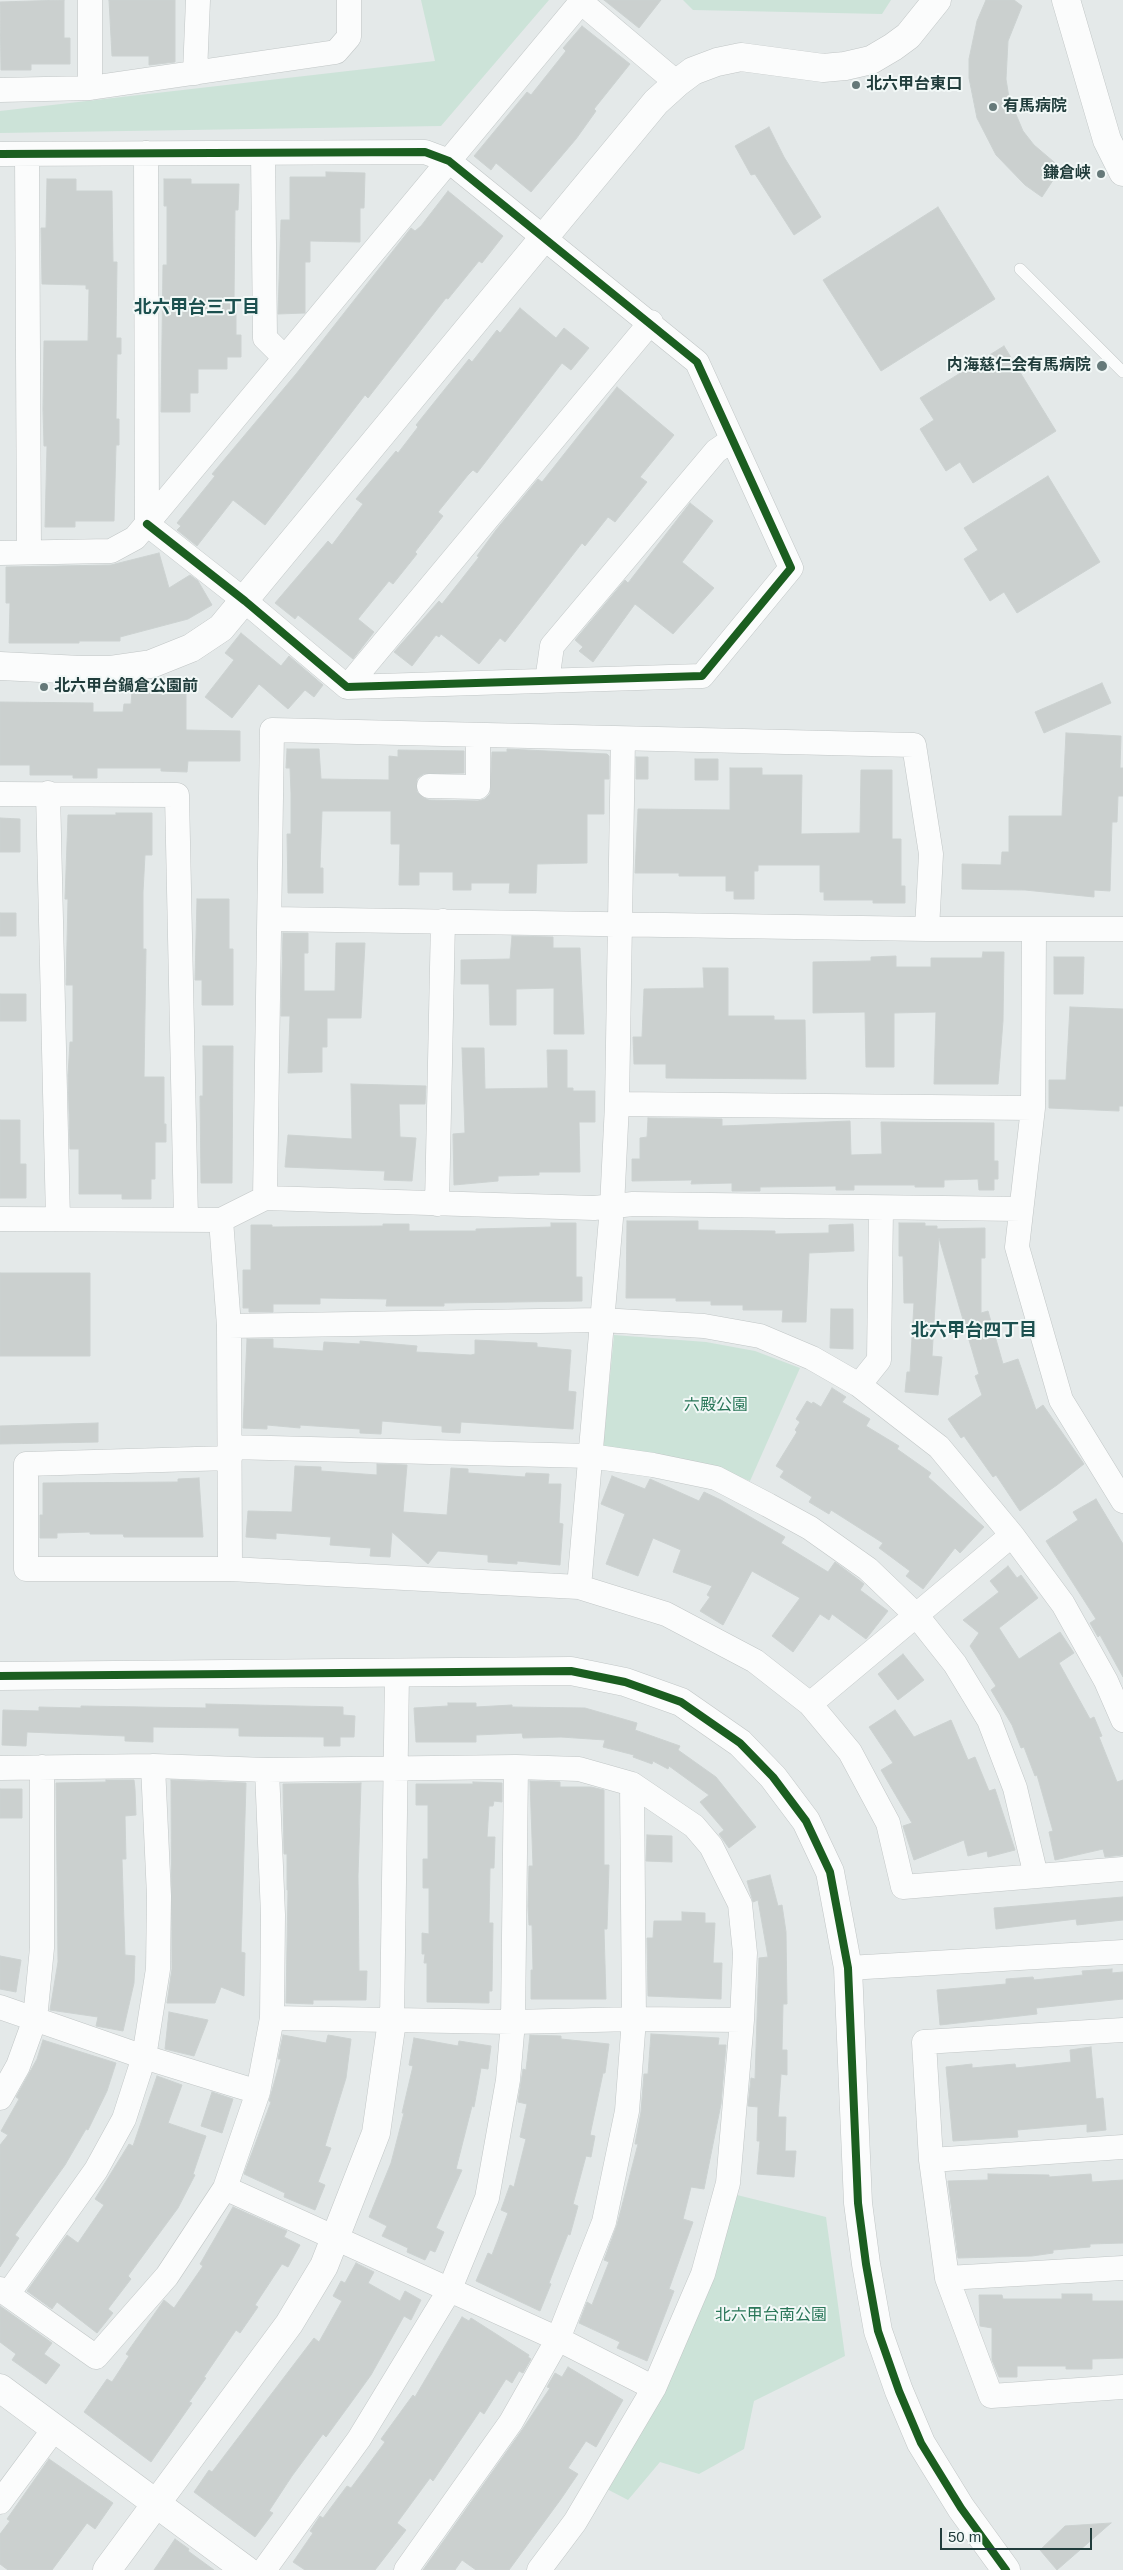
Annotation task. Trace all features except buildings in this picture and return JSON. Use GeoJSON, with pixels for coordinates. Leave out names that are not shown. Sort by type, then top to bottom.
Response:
{"type":"FeatureCollection","features":[{"type":"Feature","properties":{"kind":"street"},"geometry":{"type":"LineString","coordinates":[[90,0],[90,88]]}},
{"type":"Feature","properties":{"kind":"street"},"geometry":{"type":"LineString","coordinates":[[195,73],[198,0]]}},
{"type":"Feature","properties":{"kind":"street"},"geometry":{"type":"LineString","coordinates":[[0,90],[90,88],[336,52],[349,37],[349,0]]}},
{"type":"Feature","properties":{"kind":"street"},"geometry":{"type":"LineString","coordinates":[[0,666],[109,670],[151,664],[191,648],[221,628],[245,602],[656,102],[677,83],[693,72],[717,62],[741,57],[823,68],[846,66],[871,60],[894,47],[908,36],[937,0]]}},
{"type":"Feature","properties":{"kind":"street"},"geometry":{"type":"LineString","coordinates":[[1066,0],[1107,140],[1123,172]]}},
{"type":"Feature","properties":{"kind":"street"},"geometry":{"type":"LineString","coordinates":[[0,553],[111,551],[135,538],[581,2],[677,83]]}},
{"type":"Feature","properties":{"kind":"street"},"geometry":{"type":"LineString","coordinates":[[0,154],[425,152],[449,162],[651,322],[697,362],[791,568],[702,676],[347,687],[147,524]]}},
{"type":"Feature","properties":{"kind":"street"},"geometry":{"type":"LineString","coordinates":[[146,153],[147,524]]}},
{"type":"Feature","properties":{"kind":"street"},"geometry":{"type":"LineString","coordinates":[[263,153],[265,338],[285,358]]}},
{"type":"Feature","properties":{"kind":"street"},"geometry":{"type":"LineString","coordinates":[[27,154],[29,552]]}},
{"type":"Feature","properties":{"kind":"street"},"geometry":{"type":"LineString","coordinates":[[347,687],[651,322]]}},
{"type":"Feature","properties":{"kind":"street"},"geometry":{"type":"LineString","coordinates":[[547,681],[552,646],[716,452],[732,440]]}},
{"type":"Feature","properties":{"kind":"street"},"geometry":{"type":"LineString","coordinates":[[265,1198],[271,919],[270,790],[272,730],[914,745],[931,854],[927,929]]}},
{"type":"Feature","properties":{"kind":"street"},"geometry":{"type":"LineString","coordinates":[[429,786],[478,786],[478,735]]}},
{"type":"Feature","properties":{"kind":"street"},"geometry":{"type":"LineString","coordinates":[[579,1587],[612,1207],[617,1104],[623,739]]}},
{"type":"Feature","properties":{"kind":"street"},"geometry":{"type":"LineString","coordinates":[[48,793],[58,1219]]}},
{"type":"Feature","properties":{"kind":"street"},"geometry":{"type":"LineString","coordinates":[[0,794],[177,794],[186,1219]]}},
{"type":"Feature","properties":{"kind":"street"},"geometry":{"type":"LineString","coordinates":[[271,919],[927,929],[1123,930]]}},
{"type":"Feature","properties":{"kind":"street"},"geometry":{"type":"LineString","coordinates":[[437,1204],[443,921]]}},
{"type":"Feature","properties":{"kind":"street"},"geometry":{"type":"LineString","coordinates":[[1034,930],[1033,1108],[1016,1247],[1061,1400],[1123,1501]]}},
{"type":"Feature","properties":{"kind":"street"},"geometry":{"type":"LineString","coordinates":[[617,1104],[1033,1108]]}},
{"type":"Feature","properties":{"kind":"street"},"geometry":{"type":"LineString","coordinates":[[0,1219],[221,1220],[265,1198],[437,1204],[612,1207],[633,1204],[881,1209],[1021,1209]]}},
{"type":"Feature","properties":{"kind":"street"},"geometry":{"type":"LineString","coordinates":[[859,1385],[879,1360],[881,1209]]}},
{"type":"Feature","properties":{"kind":"street"},"geometry":{"type":"LineString","coordinates":[[221,1220],[229,1326],[230,1569]]}},
{"type":"Feature","properties":{"kind":"street"},"geometry":{"type":"LineString","coordinates":[[229,1326],[602,1320],[704,1326],[760,1336],[812,1358],[859,1385],[939,1447],[1012,1535],[1063,1604],[1106,1682],[1123,1720]]}},
{"type":"Feature","properties":{"kind":"street"},"geometry":{"type":"LineString","coordinates":[[1036,1876],[1015,1788],[989,1720],[955,1664],[917,1616],[868,1569],[810,1528],[716,1478],[590,1456],[230,1452],[26,1464],[26,1569],[230,1569],[579,1587],[666,1614],[712,1636],[755,1661],[810,1704],[850,1752],[888,1823],[903,1887],[1123,1870]]}},
{"type":"Feature","properties":{"kind":"street"},"geometry":{"type":"LineString","coordinates":[[810,1704],[1012,1535]]}},
{"type":"Feature","properties":{"kind":"street"},"geometry":{"type":"LineString","coordinates":[[0,1676],[571,1671],[625,1682],[681,1702],[740,1743],[773,1777],[806,1820],[830,1872],[848,1968],[858,2203],[866,2264],[878,2331],[899,2391],[921,2444],[961,2508],[1006,2570]]}},
{"type":"Feature","properties":{"kind":"street"},"geometry":{"type":"LineString","coordinates":[[107,2570],[289,2324],[324,2266],[376,2134],[392,2021],[396,1673]]}},
{"type":"Feature","properties":{"kind":"street"},"geometry":{"type":"LineString","coordinates":[[152,1766],[159,1896],[158,1969],[144,2057],[124,2118],[96,2170],[4,2292],[96,2357],[167,2276],[224,2188],[258,2092],[272,2018],[273,1915],[267,1770]]}},
{"type":"Feature","properties":{"kind":"street"},"geometry":{"type":"LineString","coordinates":[[0,1768],[152,1766],[267,1770],[516,1767],[579,1769],[632,1784],[694,1826],[711,1846],[740,1904],[745,1953],[742,2020],[728,2183],[703,2274],[654,2388],[575,2522],[539,2570]]}},
{"type":"Feature","properties":{"kind":"street"},"geometry":{"type":"LineString","coordinates":[[0,2098],[18,2066],[35,2018],[42,1948],[42,1767]]}},
{"type":"Feature","properties":{"kind":"street"},"geometry":{"type":"LineString","coordinates":[[264,2570],[359,2439],[449,2291],[487,2198],[508,2080],[513,2022],[516,1767]]}},
{"type":"Feature","properties":{"kind":"street"},"geometry":{"type":"LineString","coordinates":[[406,2570],[511,2422],[558,2339],[604,2222],[627,2111],[634,2019],[632,1784]]}},
{"type":"Feature","properties":{"kind":"street"},"geometry":{"type":"LineString","coordinates":[[848,1968],[1123,1952]]}},
{"type":"Feature","properties":{"kind":"street"},"geometry":{"type":"LineString","coordinates":[[0,2007],[144,2057],[258,2092]]}},
{"type":"Feature","properties":{"kind":"street"},"geometry":{"type":"LineString","coordinates":[[272,2018],[513,2022],[634,2019],[742,2020]]}},
{"type":"Feature","properties":{"kind":"street"},"geometry":{"type":"LineString","coordinates":[[1123,2030],[924,2042],[931,2160],[947,2278],[992,2396],[1123,2387]]}},
{"type":"Feature","properties":{"kind":"street"},"geometry":{"type":"LineString","coordinates":[[931,2160],[1123,2147]]}},
{"type":"Feature","properties":{"kind":"street"},"geometry":{"type":"LineString","coordinates":[[224,2188],[558,2339],[654,2388]]}},
{"type":"Feature","properties":{"kind":"street"},"geometry":{"type":"LineString","coordinates":[[947,2278],[1123,2268]]}},
{"type":"Feature","properties":{"kind":"street"},"geometry":{"type":"LineString","coordinates":[[0,2388],[156,2506],[246,2570]]}},
{"type":"Feature","properties":{"kind":"street"},"geometry":{"type":"LineString","coordinates":[[0,2502],[55,2428]]}},
{"type":"Feature","properties":{"kind":"lane"},"geometry":{"type":"LineString","coordinates":[[1020,269],[1123,372]]}},
{"type":"Feature","properties":{"kind":"green space"},"geometry":{"type":"Polygon","coordinates":[[[421,0],[549,0],[441,126],[0,133],[0,111],[435,61],[421,0]]]}},
{"type":"Feature","properties":{"kind":"green space"},"geometry":{"type":"Polygon","coordinates":[[[683,0],[891,0],[882,14],[693,10],[683,0]]]}},
{"type":"Feature","properties":{"kind":"green space","name":"六殿公園"},"geometry":{"type":"Polygon","coordinates":[[[614,1335],[706,1342],[755,1351],[800,1368],[750,1481],[715,1467],[603,1447],[614,1335]]]}},
{"type":"Feature","properties":{"kind":"green space","name":"北六甲台南公園"},"geometry":{"type":"Polygon","coordinates":[[[737,2195],[826,2217],[845,2356],[754,2401],[744,2449],[699,2474],[660,2462],[628,2500],[603,2487],[711,2282],[737,2195]]]}},
{"type":"Feature","properties":{"kind":"cycle path"},"geometry":{"type":"LineString","coordinates":[[0,154],[425,152],[449,161],[697,362],[791,568],[702,676],[347,687],[245,601],[147,524]]}},
{"type":"Feature","properties":{"kind":"cycle path"},"geometry":{"type":"LineString","coordinates":[[0,1676],[571,1671],[625,1682],[681,1702],[740,1743],[773,1777],[806,1821],[830,1872],[848,1968],[858,2203],[866,2264],[878,2331],[899,2391],[921,2443],[961,2508],[1006,2570]]}},
{"type":"Feature","properties":{"kind":"place","name":"北六甲台東口"},"geometry":{"type":"Point","coordinates":[856,85]}},
{"type":"Feature","properties":{"kind":"place","name":"有馬病院"},"geometry":{"type":"Point","coordinates":[993,107]}},
{"type":"Feature","properties":{"kind":"place","name":"鎌倉峡"},"geometry":{"type":"Point","coordinates":[1101,174]}},
{"type":"Feature","properties":{"kind":"place","name":"内海慈仁会有馬病院"},"geometry":{"type":"Point","coordinates":[1102,366]}},
{"type":"Feature","properties":{"kind":"place","name":"北六甲台鍋倉公園前"},"geometry":{"type":"Point","coordinates":[44,687]}},
{"type":"Feature","properties":{"kind":"district","name":"北六甲台三丁目"},"geometry":{"type":"Point","coordinates":[197,308]}},
{"type":"Feature","properties":{"kind":"district","name":"北六甲台四丁目"},"geometry":{"type":"Point","coordinates":[974,1331]}}]}
